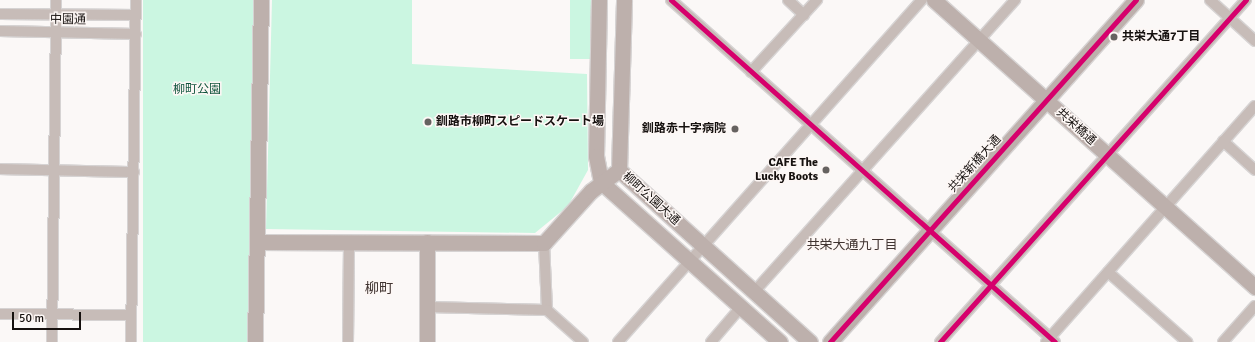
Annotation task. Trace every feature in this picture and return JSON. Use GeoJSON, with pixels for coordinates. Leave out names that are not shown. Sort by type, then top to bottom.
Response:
{"type":"FeatureCollection","features":[{"type":"Feature","properties":{"kind":"street"},"geometry":{"type":"LineString","coordinates":[[52,342],[56,0]]}},
{"type":"Feature","properties":{"kind":"street"},"geometry":{"type":"LineString","coordinates":[[131,342],[136,0]]}},
{"type":"Feature","properties":{"kind":"street"},"geometry":{"type":"LineString","coordinates":[[255,342],[261,0]]}},
{"type":"Feature","properties":{"kind":"street"},"geometry":{"type":"LineString","coordinates":[[599,0],[596,156],[601,182]]}},
{"type":"Feature","properties":{"kind":"street","name":"柳町公園大通"},"geometry":{"type":"LineString","coordinates":[[624,0],[619,170],[810,342]]}},
{"type":"Feature","properties":{"kind":"street"},"geometry":{"type":"LineString","coordinates":[[671,0],[930,230],[1050,340],[1255,106]]}},
{"type":"Feature","properties":{"kind":"street"},"geometry":{"type":"LineString","coordinates":[[788,0],[804,15]]}},
{"type":"Feature","properties":{"kind":"street"},"geometry":{"type":"LineString","coordinates":[[751,72],[817,0]]}},
{"type":"Feature","properties":{"kind":"street"},"geometry":{"type":"LineString","coordinates":[[618,342],[690,262],[702,245],[922,0]]}},
{"type":"Feature","properties":{"kind":"street","name":"共栄橋通"},"geometry":{"type":"LineString","coordinates":[[934,0],[978,41],[1255,287]]}},
{"type":"Feature","properties":{"kind":"street"},"geometry":{"type":"LineString","coordinates":[[754,292],[1015,0]]}},
{"type":"Feature","properties":{"kind":"street","name":"共栄新橋大通"},"geometry":{"type":"LineString","coordinates":[[830,342],[1136,0]]}},
{"type":"Feature","properties":{"kind":"street"},"geometry":{"type":"LineString","coordinates":[[1210,0],[1255,41]]}},
{"type":"Feature","properties":{"kind":"street"},"geometry":{"type":"LineString","coordinates":[[940,342],[1246,0]]}},
{"type":"Feature","properties":{"kind":"street","name":"中園通"},"geometry":{"type":"LineString","coordinates":[[0,14],[136,15]]}},
{"type":"Feature","properties":{"kind":"street","name":"中園通"},"geometry":{"type":"LineString","coordinates":[[0,31],[136,34]]}},
{"type":"Feature","properties":{"kind":"street"},"geometry":{"type":"LineString","coordinates":[[1223,141],[1255,170]]}},
{"type":"Feature","properties":{"kind":"street"},"geometry":{"type":"LineString","coordinates":[[0,169],[134,172]]}},
{"type":"Feature","properties":{"kind":"street"},"geometry":{"type":"LineString","coordinates":[[547,310],[544,243],[601,182],[619,170]]}},
{"type":"Feature","properties":{"kind":"street","name":"柳町公園大通"},"geometry":{"type":"LineString","coordinates":[[601,182],[780,342]]}},
{"type":"Feature","properties":{"kind":"street"},"geometry":{"type":"LineString","coordinates":[[257,242],[349,241],[544,243]]}},
{"type":"Feature","properties":{"kind":"street"},"geometry":{"type":"LineString","coordinates":[[348,342],[349,241]]}},
{"type":"Feature","properties":{"kind":"street"},"geometry":{"type":"LineString","coordinates":[[427,342],[428,242]]}},
{"type":"Feature","properties":{"kind":"street"},"geometry":{"type":"LineString","coordinates":[[1108,272],[1187,342]]}},
{"type":"Feature","properties":{"kind":"street"},"geometry":{"type":"LineString","coordinates":[[1223,342],[1255,306]]}},
{"type":"Feature","properties":{"kind":"street"},"geometry":{"type":"LineString","coordinates":[[428,307],[547,310],[583,342]]}},
{"type":"Feature","properties":{"kind":"street"},"geometry":{"type":"LineString","coordinates":[[711,342],[741,307]]}},
{"type":"Feature","properties":{"kind":"street"},"geometry":{"type":"LineString","coordinates":[[0,314],[131,315]]}},
{"type":"Feature","properties":{"kind":"green space","name":"柳町公園"},"geometry":{"type":"Polygon","coordinates":[[[143,0],[254,0],[254,342],[143,342],[143,0]]]}},
{"type":"Feature","properties":{"kind":"green space","name":"釧路市柳町スピードスケート場"},"geometry":{"type":"Polygon","coordinates":[[[272,0],[412,0],[412,64],[587,74],[588,170],[568,206],[535,233],[266,229],[272,0]]]}},
{"type":"Feature","properties":{"kind":"green space"},"geometry":{"type":"Polygon","coordinates":[[[570,0],[591,0],[591,59],[570,59],[570,0]]]}},
{"type":"Feature","properties":{"kind":"cycle path"},"geometry":{"type":"LineString","coordinates":[[671,0],[1055,342]]}},
{"type":"Feature","properties":{"kind":"cycle path"},"geometry":{"type":"LineString","coordinates":[[830,342],[1136,0]]}},
{"type":"Feature","properties":{"kind":"cycle path"},"geometry":{"type":"LineString","coordinates":[[940,342],[1246,0]]}},
{"type":"Feature","properties":{"kind":"place","name":"共栄大通7丁目"},"geometry":{"type":"Point","coordinates":[1114,37]}},
{"type":"Feature","properties":{"kind":"place","name":"釧路市柳町スピードスケート場"},"geometry":{"type":"Point","coordinates":[428,122]}},
{"type":"Feature","properties":{"kind":"place","name":"釧路赤十字病院"},"geometry":{"type":"Point","coordinates":[735,129]}},
{"type":"Feature","properties":{"kind":"place","name":"CAFE The Lucky Boots"},"geometry":{"type":"Point","coordinates":[826,170]}},
{"type":"Feature","properties":{"kind":"district","name":"共栄大通九丁目"},"geometry":{"type":"Point","coordinates":[852,245]}},
{"type":"Feature","properties":{"kind":"district","name":"柳町"},"geometry":{"type":"Point","coordinates":[379,289]}}]}
